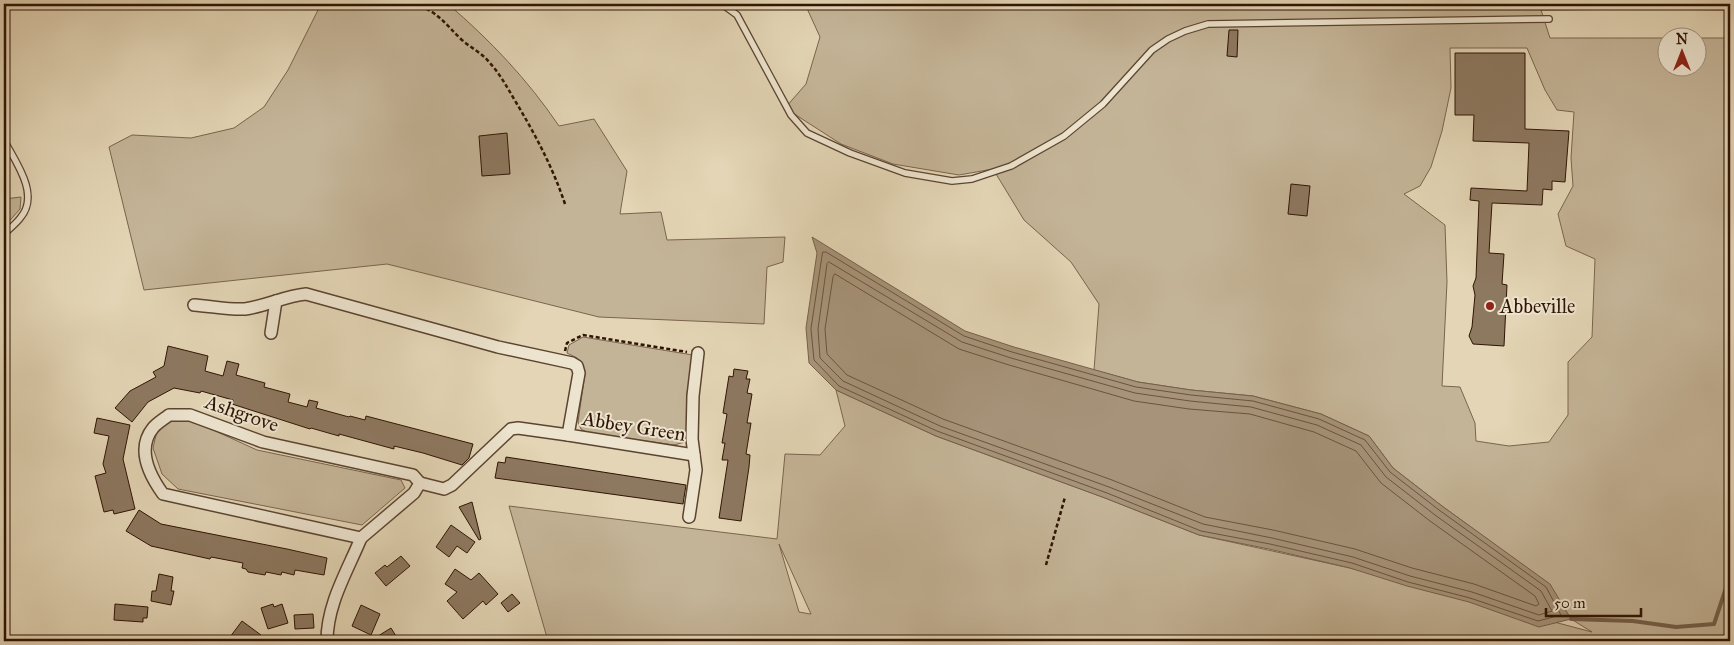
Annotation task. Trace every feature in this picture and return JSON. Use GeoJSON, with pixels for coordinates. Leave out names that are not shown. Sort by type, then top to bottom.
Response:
{"type":"FeatureCollection","features":[{"type":"Feature","properties":{"kind":"street"},"geometry":{"type":"LineString","coordinates":[[194,305],[243,309],[295,295],[306,294],[498,347],[563,361]]}},
{"type":"Feature","properties":{"kind":"street"},"geometry":{"type":"LineString","coordinates":[[271,333],[276,301]]}},
{"type":"Feature","properties":{"kind":"street","name":"Abbey Green"},"geometry":{"type":"LineString","coordinates":[[689,517],[696,470],[692,439],[693,396],[698,353]]}},
{"type":"Feature","properties":{"kind":"street","name":"Abbey Green"},"geometry":{"type":"LineString","coordinates":[[563,361],[577,366],[579,372],[568,435]]}},
{"type":"Feature","properties":{"kind":"street","name":"Ashgrove"},"geometry":{"type":"LineString","coordinates":[[361,538],[163,494],[147,468],[147,437],[154,427],[168,415],[190,414],[263,442],[413,475],[420,483]]}},
{"type":"Feature","properties":{"kind":"street","name":"Abbey Green"},"geometry":{"type":"LineString","coordinates":[[420,483],[444,489],[452,485],[511,429],[518,428],[694,455]]}},
{"type":"Feature","properties":{"kind":"street"},"geometry":{"type":"LineString","coordinates":[[327,641],[327,625],[334,597],[361,538],[414,493],[420,483]]}},
{"type":"Feature","properties":{"kind":"lane"},"geometry":{"type":"LineString","coordinates":[[722,4],[737,15],[791,115],[807,133],[850,153],[905,173],[952,181],[972,179],[1011,166],[1064,136],[1103,104],[1152,50],[1168,39],[1185,31],[1208,24],[1549,18]]}},
{"type":"Feature","properties":{"kind":"lane"},"geometry":{"type":"LineString","coordinates":[[4,140],[26,183],[28,202],[22,216],[4,234]]}},
{"type":"Feature","properties":{"kind":"path"},"geometry":{"type":"LineString","coordinates":[[414,4],[428,8],[463,41],[487,60],[502,76],[536,136],[555,175],[565,204]]}},
{"type":"Feature","properties":{"kind":"path"},"geometry":{"type":"LineString","coordinates":[[563,361],[567,343],[583,334],[698,353]]}},
{"type":"Feature","properties":{"kind":"path"},"geometry":{"type":"LineString","coordinates":[[1046,565],[1064,497]]}},
{"type":"Feature","properties":{"kind":"shaded area"},"geometry":{"type":"Polygon","coordinates":[[[321,4],[448,4],[508,61],[559,126],[594,119],[627,171],[620,214],[661,212],[667,240],[785,237],[783,262],[767,267],[764,324],[599,317],[387,264],[144,290],[109,147],[132,135],[191,138],[234,128],[264,107],[288,70],[321,4]]]}},
{"type":"Feature","properties":{"kind":"shaded area"},"geometry":{"type":"Polygon","coordinates":[[[805,4],[1730,4],[1730,10],[1541,10],[1550,38],[1656,38],[1656,78],[1706,78],[1706,38],[1730,38],[1730,641],[548,641],[509,506],[777,539],[785,454],[820,455],[845,426],[836,390],[936,436],[1105,498],[1199,535],[1350,568],[1592,632],[1571,619],[1549,584],[1393,468],[1369,436],[1321,414],[1253,396],[1191,390],[1138,382],[1094,370],[1099,304],[1071,262],[1024,220],[993,169],[959,175],[893,164],[841,144],[785,108],[806,84],[820,37],[805,4]],[[1450,48],[1451,88],[1442,131],[1431,167],[1420,186],[1404,194],[1445,225],[1447,282],[1442,386],[1460,387],[1475,423],[1476,441],[1509,446],[1549,442],[1568,415],[1568,362],[1592,337],[1595,259],[1566,246],[1558,214],[1573,186],[1571,158],[1574,112],[1557,110],[1545,90],[1527,48],[1450,48]],[[779,544],[799,612],[811,614],[779,544]]]}},
{"type":"Feature","properties":{"kind":"shaded area"},"geometry":{"type":"Polygon","coordinates":[[[21,197],[20,209],[4,227],[4,199],[21,197]]]}},
{"type":"Feature","properties":{"kind":"shaded area"},"geometry":{"type":"Polygon","coordinates":[[[583,337],[693,355],[687,394],[688,435],[685,442],[674,445],[588,433],[581,429],[578,422],[585,373],[577,358],[567,353],[569,345],[583,337]]]}},
{"type":"Feature","properties":{"kind":"shaded area"},"geometry":{"type":"Polygon","coordinates":[[[181,418],[200,424],[257,450],[401,480],[405,488],[362,525],[178,489],[162,474],[153,448],[157,431],[168,421],[181,418]]]}},
{"type":"Feature","properties":{"kind":"water"},"geometry":{"type":"Polygon","coordinates":[[[812,237],[965,331],[1138,382],[1191,390],[1253,396],[1321,414],[1369,436],[1393,468],[1550,584],[1571,619],[1539,627],[1469,602],[1407,586],[1350,568],[1199,535],[1105,498],[936,436],[836,390],[809,363],[806,328],[817,253],[812,237]]]}},
{"type":"Feature","properties":{"kind":"building"},"geometry":{"type":"Polygon","coordinates":[[[1229,30],[1238,30],[1237,57],[1227,56],[1229,30]]]}},
{"type":"Feature","properties":{"kind":"building"},"geometry":{"type":"Polygon","coordinates":[[[1455,53],[1525,53],[1525,129],[1569,131],[1565,182],[1552,181],[1552,190],[1543,189],[1542,205],[1492,203],[1489,253],[1504,254],[1502,284],[1507,285],[1504,346],[1473,344],[1469,336],[1472,327],[1475,295],[1473,286],[1476,278],[1479,201],[1470,200],[1471,188],[1527,191],[1529,143],[1473,141],[1474,115],[1455,115],[1455,53]]]}},
{"type":"Feature","properties":{"kind":"building"},"geometry":{"type":"Polygon","coordinates":[[[507,133],[510,174],[482,176],[479,136],[507,133]]]}},
{"type":"Feature","properties":{"kind":"building"},"geometry":{"type":"Polygon","coordinates":[[[1291,184],[1310,186],[1307,216],[1288,214],[1291,184]]]}},
{"type":"Feature","properties":{"kind":"building"},"geometry":{"type":"Polygon","coordinates":[[[168,346],[208,356],[205,371],[223,376],[227,361],[239,364],[236,375],[265,383],[264,387],[290,394],[288,402],[307,407],[309,400],[318,402],[316,408],[349,417],[365,420],[366,416],[473,444],[469,458],[462,465],[394,446],[394,449],[339,434],[339,436],[310,429],[232,404],[233,400],[201,391],[200,393],[174,388],[148,402],[132,422],[115,408],[130,391],[156,377],[153,372],[164,366],[168,346]]]}},
{"type":"Feature","properties":{"kind":"building"},"geometry":{"type":"Polygon","coordinates":[[[734,369],[748,371],[746,379],[750,379],[747,393],[752,394],[747,423],[751,423],[746,454],[750,455],[749,467],[741,521],[719,518],[728,460],[722,460],[725,443],[722,443],[727,414],[723,413],[729,376],[733,377],[734,369]]]}},
{"type":"Feature","properties":{"kind":"building"},"geometry":{"type":"Polygon","coordinates":[[[97,418],[130,425],[123,459],[135,509],[114,514],[113,510],[104,512],[95,476],[106,473],[103,464],[109,436],[94,433],[97,418]]]}},
{"type":"Feature","properties":{"kind":"building"},"geometry":{"type":"Polygon","coordinates":[[[506,457],[686,485],[683,504],[495,478],[498,462],[505,463],[506,457]]]}},
{"type":"Feature","properties":{"kind":"building"},"geometry":{"type":"Polygon","coordinates":[[[472,502],[481,539],[479,540],[459,507],[472,502]]]}},
{"type":"Feature","properties":{"kind":"building"},"geometry":{"type":"Polygon","coordinates":[[[139,510],[161,524],[327,558],[324,575],[295,570],[294,575],[282,572],[281,575],[266,572],[265,575],[248,572],[242,568],[243,563],[211,557],[210,559],[151,546],[126,531],[139,510]]]}},
{"type":"Feature","properties":{"kind":"building"},"geometry":{"type":"Polygon","coordinates":[[[451,525],[475,542],[467,553],[457,546],[449,557],[436,547],[451,525]]]}},
{"type":"Feature","properties":{"kind":"building"},"geometry":{"type":"Polygon","coordinates":[[[401,556],[410,566],[386,586],[375,573],[385,565],[387,567],[401,556]]]}},
{"type":"Feature","properties":{"kind":"building"},"geometry":{"type":"Polygon","coordinates":[[[455,569],[471,580],[479,573],[498,594],[486,605],[483,601],[463,619],[447,601],[457,592],[445,584],[455,569]]]}},
{"type":"Feature","properties":{"kind":"building"},"geometry":{"type":"Polygon","coordinates":[[[159,574],[173,577],[171,591],[174,591],[171,605],[151,601],[152,591],[156,591],[159,574]]]}},
{"type":"Feature","properties":{"kind":"building"},"geometry":{"type":"Polygon","coordinates":[[[512,594],[520,603],[508,612],[501,603],[512,594]]]}},
{"type":"Feature","properties":{"kind":"building"},"geometry":{"type":"Polygon","coordinates":[[[115,604],[148,607],[147,618],[143,618],[143,622],[114,620],[115,604]]]}},
{"type":"Feature","properties":{"kind":"building"},"geometry":{"type":"Polygon","coordinates":[[[273,604],[274,607],[282,604],[288,623],[268,629],[261,608],[273,604]]]}},
{"type":"Feature","properties":{"kind":"building"},"geometry":{"type":"Polygon","coordinates":[[[361,605],[380,614],[371,635],[352,626],[361,605]]]}},
{"type":"Feature","properties":{"kind":"building"},"geometry":{"type":"Polygon","coordinates":[[[313,614],[314,628],[295,629],[294,615],[313,614]]]}},
{"type":"Feature","properties":{"kind":"building"},"geometry":{"type":"Polygon","coordinates":[[[242,621],[269,641],[227,641],[242,621]]]}},
{"type":"Feature","properties":{"kind":"building"},"geometry":{"type":"Polygon","coordinates":[[[391,628],[399,641],[370,641],[391,628]]]}},
{"type":"Feature","properties":{"kind":"waterway"},"geometry":{"type":"LineString","coordinates":[[1571,619],[1633,621],[1676,627],[1714,624],[1730,576]]}},
{"type":"Feature","properties":{"kind":"place","name":"Abbeville"},"geometry":{"type":"Point","coordinates":[1490,306]}}]}
